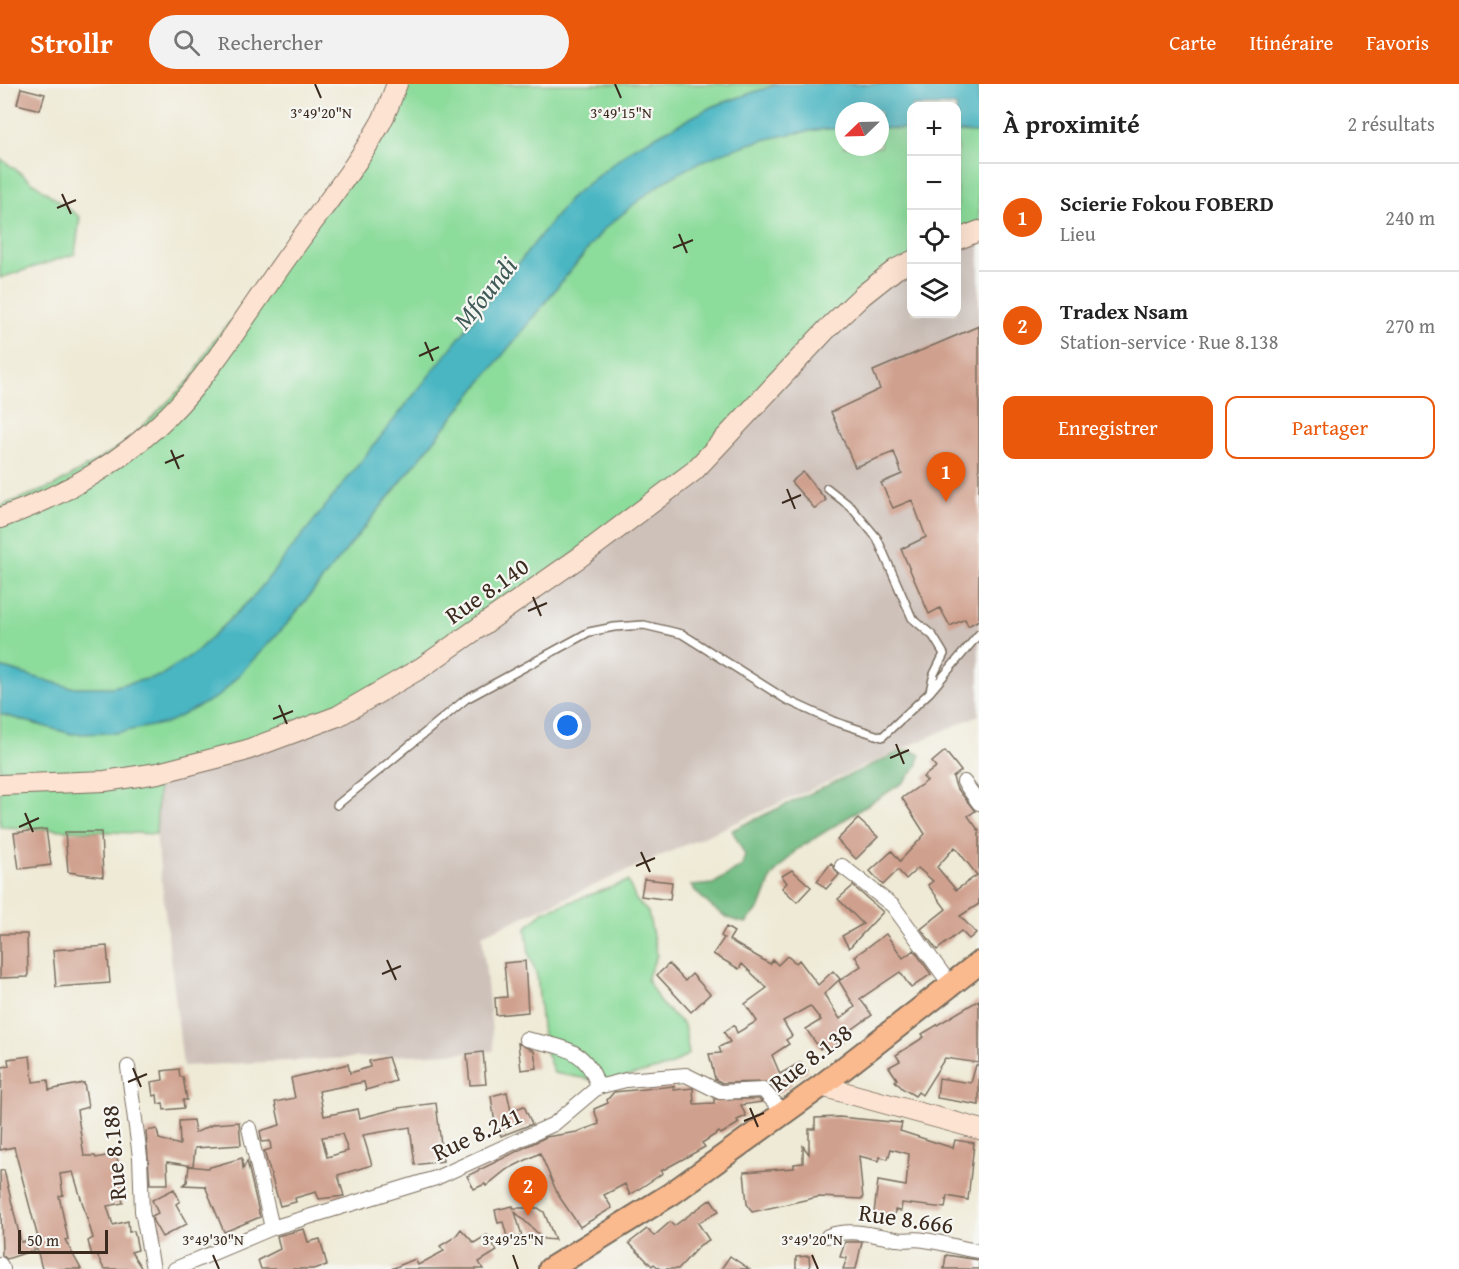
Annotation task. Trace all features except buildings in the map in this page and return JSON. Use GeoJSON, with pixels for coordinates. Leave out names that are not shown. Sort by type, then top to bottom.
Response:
{"type":"FeatureCollection","features":[{"type":"Feature","properties":{"kind":"main road"},"geometry":{"type":"LineString","coordinates":[[0,518],[36,506],[88,478],[131,449],[170,414],[204,372],[349,172],[380,124],[397,84]]}},
{"type":"Feature","properties":{"kind":"main road"},"geometry":{"type":"LineString","coordinates":[[961,238],[979,231]]}},
{"type":"Feature","properties":{"kind":"main road","name":"Rue 8.140"},"geometry":{"type":"LineString","coordinates":[[0,785],[105,781],[158,773],[244,750],[338,716],[421,668],[580,557],[694,471],[827,329],[863,295],[896,269],[907,264]]}},
{"type":"Feature","properties":{"kind":"main road","name":"Rue 8.138"},"geometry":{"type":"LineString","coordinates":[[549,1269],[671,1194],[821,1086],[979,963]]}},
{"type":"Feature","properties":{"kind":"main road"},"geometry":{"type":"LineString","coordinates":[[821,1086],[979,1129]]}},
{"type":"Feature","properties":{"kind":"street"},"geometry":{"type":"LineString","coordinates":[[964,782],[979,803]]}},
{"type":"Feature","properties":{"kind":"street"},"geometry":{"type":"LineString","coordinates":[[842,866],[893,906],[950,984]]}},
{"type":"Feature","properties":{"kind":"street"},"geometry":{"type":"LineString","coordinates":[[526,1039],[558,1046],[582,1057],[593,1069],[598,1087]]}},
{"type":"Feature","properties":{"kind":"street","name":"Rue 8.188"},"geometry":{"type":"LineString","coordinates":[[128,1067],[140,1157],[142,1211],[153,1269]]}},
{"type":"Feature","properties":{"kind":"street","name":"Rue 8.241"},"geometry":{"type":"LineString","coordinates":[[175,1269],[272,1228],[436,1178],[554,1124],[598,1087],[626,1080],[686,1075],[720,1092],[764,1090],[784,1113]]}},
{"type":"Feature","properties":{"kind":"street"},"geometry":{"type":"LineString","coordinates":[[249,1128],[272,1228]]}},
{"type":"Feature","properties":{"kind":"street","name":"Rue 8.666"},"geometry":{"type":"LineString","coordinates":[[828,1236],[837,1233],[864,1233],[900,1240],[924,1239],[957,1249],[979,1251]]}},
{"type":"Feature","properties":{"kind":"street"},"geometry":{"type":"LineString","coordinates":[[0,1264],[3,1269]]}},
{"type":"Feature","properties":{"kind":"lane"},"geometry":{"type":"LineString","coordinates":[[827,488],[851,507],[877,538],[912,618],[933,636],[944,654],[934,674],[930,692]]}},
{"type":"Feature","properties":{"kind":"lane"},"geometry":{"type":"LineString","coordinates":[[338,806],[466,699],[589,632],[606,628],[644,625],[682,634],[787,700],[833,721],[882,737],[930,692],[979,634]]}},
{"type":"Feature","properties":{"kind":"shaded area"},"geometry":{"type":"Polygon","coordinates":[[[979,231],[979,715],[482,935],[494,1051],[183,1066],[156,834],[158,773],[907,264],[907,318],[961,318],[961,238],[979,231]]]}},
{"type":"Feature","properties":{"kind":"green space"},"geometry":{"type":"Polygon","coordinates":[[[397,84],[778,84],[711,107],[254,596],[196,652],[160,676],[112,687],[69,687],[0,667],[0,506],[54,486],[125,444],[192,378],[212,343],[290,252],[397,84]]]}},
{"type":"Feature","properties":{"kind":"green space"},"geometry":{"type":"Polygon","coordinates":[[[889,128],[907,129],[907,265],[694,471],[338,716],[159,773],[156,834],[0,827],[0,714],[72,734],[286,625],[604,229],[658,186],[700,162],[772,138],[835,129],[835,156],[889,156],[889,128]]]}},
{"type":"Feature","properties":{"kind":"green space"},"geometry":{"type":"Polygon","coordinates":[[[961,132],[979,133],[979,231],[961,238],[961,132]]]}},
{"type":"Feature","properties":{"kind":"green space"},"geometry":{"type":"Polygon","coordinates":[[[0,158],[80,217],[75,254],[0,278],[0,158]]]}},
{"type":"Feature","properties":{"kind":"green space"},"geometry":{"type":"Polygon","coordinates":[[[910,750],[920,755],[917,766],[904,782],[796,850],[772,876],[760,907],[746,923],[723,915],[691,886],[713,884],[742,866],[745,855],[732,830],[899,752],[910,750]]]}},
{"type":"Feature","properties":{"kind":"green space"},"geometry":{"type":"Polygon","coordinates":[[[628,881],[636,900],[648,912],[657,955],[647,979],[661,1004],[684,1025],[689,1054],[670,1066],[605,1082],[554,1073],[544,1047],[537,976],[529,954],[526,928],[543,912],[628,881]]]}},
{"type":"Feature","properties":{"kind":"water"},"geometry":{"type":"Polygon","coordinates":[[[778,84],[979,84],[979,133],[961,132],[961,102],[907,102],[907,129],[889,128],[889,102],[835,102],[835,129],[796,133],[747,145],[700,162],[678,174],[651,191],[604,229],[286,625],[219,696],[167,723],[116,733],[72,734],[0,714],[0,667],[69,687],[112,687],[160,676],[196,652],[254,596],[571,197],[633,148],[711,107],[778,84]]]}},
{"type":"Feature","properties":{"kind":"place","name":"Scierie Fokou FOBERD"},"geometry":{"type":"Point","coordinates":[946,502]}},
{"type":"Feature","properties":{"kind":"place","name":"Tradex Nsam"},"geometry":{"type":"Point","coordinates":[528,1216]}},
{"type":"Feature","properties":{"kind":"water label","name":"Mfoundi"},"geometry":{"type":"Point","coordinates":[485,293]}}]}
